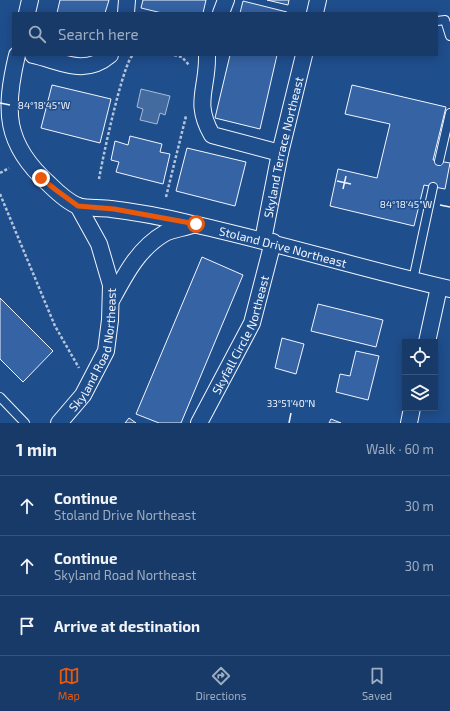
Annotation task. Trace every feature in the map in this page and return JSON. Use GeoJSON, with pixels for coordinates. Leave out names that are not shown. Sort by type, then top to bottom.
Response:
{"type":"FeatureCollection","features":[{"type":"Feature","properties":{"kind":"street"},"geometry":{"type":"LineString","coordinates":[[27,12],[30,0]]}},
{"type":"Feature","properties":{"kind":"street"},"geometry":{"type":"LineString","coordinates":[[126,12],[127,0]]}},
{"type":"Feature","properties":{"kind":"street"},"geometry":{"type":"LineString","coordinates":[[221,12],[226,0]]}},
{"type":"Feature","properties":{"kind":"street"},"geometry":{"type":"LineString","coordinates":[[315,12],[318,0]]}},
{"type":"Feature","properties":{"kind":"street","name":"Skyland Road Northeast"},"geometry":{"type":"LineString","coordinates":[[17,56],[9,87],[10,122],[20,151],[41,178],[78,206],[99,244],[111,285],[111,302],[106,351],[83,395],[59,423]]}},
{"type":"Feature","properties":{"kind":"street"},"geometry":{"type":"LineString","coordinates":[[37,56],[79,67],[87,66],[108,56]]}},
{"type":"Feature","properties":{"kind":"street"},"geometry":{"type":"LineString","coordinates":[[206,56],[207,69],[202,99],[202,111],[205,124],[212,135],[280,153]]}},
{"type":"Feature","properties":{"kind":"street","name":"Skyland Terrace Northeast"},"geometry":{"type":"LineString","coordinates":[[268,241],[280,153],[304,56]]}},
{"type":"Feature","properties":{"kind":"street","name":"Stoland Drive Northeast"},"geometry":{"type":"LineString","coordinates":[[78,206],[114,209],[196,224],[268,241],[444,288]]}},
{"type":"Feature","properties":{"kind":"street"},"geometry":{"type":"LineString","coordinates":[[111,302],[125,274],[141,252],[166,232],[196,224]]}},
{"type":"Feature","properties":{"kind":"street","name":"Skyfall Circle Northeast"},"geometry":{"type":"LineString","coordinates":[[199,423],[252,323],[268,241]]}},
{"type":"Feature","properties":{"kind":"street"},"geometry":{"type":"LineString","coordinates":[[428,339],[444,288]]}},
{"type":"Feature","properties":{"kind":"street"},"geometry":{"type":"LineString","coordinates":[[409,423],[411,411]]}},
{"type":"Feature","properties":{"kind":"lane"},"geometry":{"type":"LineString","coordinates":[[441,20],[450,36]]}},
{"type":"Feature","properties":{"kind":"lane"},"geometry":{"type":"LineString","coordinates":[[439,161],[450,113]]}},
{"type":"Feature","properties":{"kind":"lane"},"geometry":{"type":"LineString","coordinates":[[414,280],[433,187]]}},
{"type":"Feature","properties":{"kind":"lane"},"geometry":{"type":"LineString","coordinates":[[0,397],[25,423]]}},
{"type":"Feature","properties":{"kind":"path"},"geometry":{"type":"LineString","coordinates":[[98,179],[123,74],[132,56]]}},
{"type":"Feature","properties":{"kind":"path"},"geometry":{"type":"LineString","coordinates":[[178,56],[182,57],[191,67]]}},
{"type":"Feature","properties":{"kind":"path"},"geometry":{"type":"LineString","coordinates":[[166,198],[187,109]]}},
{"type":"Feature","properties":{"kind":"path"},"geometry":{"type":"LineString","coordinates":[[0,173],[9,168]]}},
{"type":"Feature","properties":{"kind":"path"},"geometry":{"type":"LineString","coordinates":[[0,194],[55,326],[80,370]]}},
{"type":"Feature","properties":{"kind":"water"},"geometry":{"type":"Polygon","coordinates":[[[141,89],[170,96],[165,115],[160,113],[157,124],[140,120],[143,109],[137,107],[141,89]]]}},
{"type":"Feature","properties":{"kind":"building"},"geometry":{"type":"Polygon","coordinates":[[[60,0],[109,0],[105,12],[57,12],[60,0]]]}},
{"type":"Feature","properties":{"kind":"building"},"geometry":{"type":"Polygon","coordinates":[[[143,0],[206,0],[203,12],[158,12],[141,8],[143,0]]]}},
{"type":"Feature","properties":{"kind":"building"},"geometry":{"type":"Polygon","coordinates":[[[267,0],[289,0],[288,5],[267,0]]]}},
{"type":"Feature","properties":{"kind":"building"},"geometry":{"type":"Polygon","coordinates":[[[243,1],[287,12],[240,12],[243,1]]]}},
{"type":"Feature","properties":{"kind":"building"},"geometry":{"type":"Polygon","coordinates":[[[230,56],[277,56],[260,129],[215,118],[230,56]]]}},
{"type":"Feature","properties":{"kind":"building"},"geometry":{"type":"Polygon","coordinates":[[[52,85],[111,99],[100,143],[41,128],[52,85]]]}},
{"type":"Feature","properties":{"kind":"building"},"geometry":{"type":"Polygon","coordinates":[[[352,85],[446,107],[433,160],[450,163],[445,189],[424,185],[414,226],[330,206],[338,169],[377,178],[390,124],[345,114],[352,85]]]}},
{"type":"Feature","properties":{"kind":"building"},"geometry":{"type":"Polygon","coordinates":[[[130,136],[162,144],[160,152],[170,154],[163,184],[116,172],[119,162],[111,160],[115,141],[128,145],[130,136]]]}},
{"type":"Feature","properties":{"kind":"building"},"geometry":{"type":"Polygon","coordinates":[[[187,148],[246,162],[235,206],[176,191],[187,148]]]}},
{"type":"Feature","properties":{"kind":"building"},"geometry":{"type":"Polygon","coordinates":[[[202,257],[243,275],[181,423],[159,423],[136,414],[202,257]]]}},
{"type":"Feature","properties":{"kind":"building"},"geometry":{"type":"Polygon","coordinates":[[[0,298],[53,351],[23,382],[0,359],[0,298]]]}},
{"type":"Feature","properties":{"kind":"building"},"geometry":{"type":"Polygon","coordinates":[[[318,304],[383,320],[376,347],[311,331],[318,304]]]}},
{"type":"Feature","properties":{"kind":"building"},"geometry":{"type":"Polygon","coordinates":[[[282,338],[304,344],[296,374],[275,368],[282,338]]]}},
{"type":"Feature","properties":{"kind":"building"},"geometry":{"type":"Polygon","coordinates":[[[356,351],[379,356],[368,400],[336,392],[340,374],[350,376],[356,351]]]}},
{"type":"Feature","properties":{"kind":"building"},"geometry":{"type":"Polygon","coordinates":[[[129,418],[136,423],[125,423],[129,418]]]}},
{"type":"Feature","properties":{"kind":"building"},"geometry":{"type":"Polygon","coordinates":[[[331,419],[341,423],[329,423],[331,419]]]}},
{"type":"Feature","properties":{"kind":"route"},"geometry":{"type":"LineString","coordinates":[[41,178],[78,206],[114,209],[196,224]]}}]}
